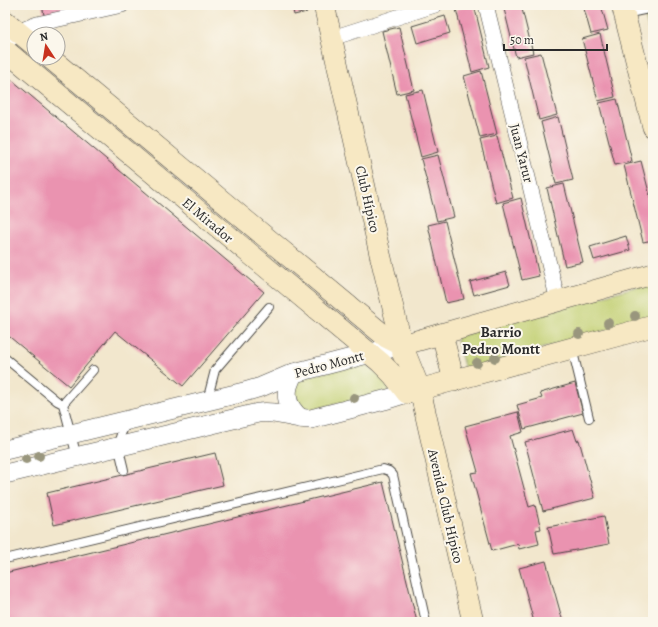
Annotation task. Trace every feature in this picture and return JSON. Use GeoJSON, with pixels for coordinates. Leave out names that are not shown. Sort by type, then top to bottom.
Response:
{"type":"FeatureCollection","features":[{"type":"Feature","properties":{"kind":"main road","name":"Club Hípico"},"geometry":{"type":"LineString","coordinates":[[324,5],[380,254],[414,392]]}},
{"type":"Feature","properties":{"kind":"main road"},"geometry":{"type":"LineString","coordinates":[[623,10],[653,127]]}},
{"type":"Feature","properties":{"kind":"main road","name":"El Mirador"},"geometry":{"type":"LineString","coordinates":[[5,50],[414,392]]}},
{"type":"Feature","properties":{"kind":"main road","name":"El Mirador"},"geometry":{"type":"LineString","coordinates":[[60,66],[366,321],[386,337],[402,345]]}},
{"type":"Feature","properties":{"kind":"main road"},"geometry":{"type":"LineString","coordinates":[[115,142],[130,124]]}},
{"type":"Feature","properties":{"kind":"main road","name":"Pedro Montt"},"geometry":{"type":"LineString","coordinates":[[402,345],[653,274]]}},
{"type":"Feature","properties":{"kind":"main road"},"geometry":{"type":"LineString","coordinates":[[366,321],[379,319],[393,308]]}},
{"type":"Feature","properties":{"kind":"main road"},"geometry":{"type":"LineString","coordinates":[[414,392],[653,326]]}},
{"type":"Feature","properties":{"kind":"main road"},"geometry":{"type":"LineString","coordinates":[[442,334],[454,381]]}},
{"type":"Feature","properties":{"kind":"main road","name":"Avenida Club Hípico"},"geometry":{"type":"LineString","coordinates":[[414,392],[453,564],[473,622]]}},
{"type":"Feature","properties":{"kind":"main road","name":"Avenida Club Hípico"},"geometry":{"type":"LineString","coordinates":[[453,564],[458,622]]}},
{"type":"Feature","properties":{"kind":"street"},"geometry":{"type":"LineString","coordinates":[[16,35],[26,28],[37,24],[122,5]]}},
{"type":"Feature","properties":{"kind":"street"},"geometry":{"type":"LineString","coordinates":[[332,38],[435,5]]}},
{"type":"Feature","properties":{"kind":"street","name":"Juan Yarur"},"geometry":{"type":"LineString","coordinates":[[486,5],[558,301]]}},
{"type":"Feature","properties":{"kind":"street","name":"Pedro Montt"},"geometry":{"type":"LineString","coordinates":[[5,450],[244,392],[261,387],[294,373],[402,345]]}},
{"type":"Feature","properties":{"kind":"street"},"geometry":{"type":"LineString","coordinates":[[294,373],[289,382],[287,397],[291,409],[300,418]]}},
{"type":"Feature","properties":{"kind":"street"},"geometry":{"type":"LineString","coordinates":[[5,474],[264,412],[300,418],[319,418],[414,392]]}},
{"type":"Feature","properties":{"kind":"lane"},"geometry":{"type":"LineString","coordinates":[[623,10],[653,8]]}},
{"type":"Feature","properties":{"kind":"lane"},"geometry":{"type":"LineString","coordinates":[[206,402],[215,370],[269,306]]}},
{"type":"Feature","properties":{"kind":"lane"},"geometry":{"type":"LineString","coordinates":[[572,348],[589,418]]}},
{"type":"Feature","properties":{"kind":"lane"},"geometry":{"type":"LineString","coordinates":[[5,358],[57,401],[63,404]]}},
{"type":"Feature","properties":{"kind":"lane"},"geometry":{"type":"LineString","coordinates":[[63,404],[93,370]]}},
{"type":"Feature","properties":{"kind":"lane"},"geometry":{"type":"LineString","coordinates":[[63,404],[77,457]]}},
{"type":"Feature","properties":{"kind":"lane"},"geometry":{"type":"LineString","coordinates":[[124,470],[118,446],[122,430],[130,420]]}},
{"type":"Feature","properties":{"kind":"lane"},"geometry":{"type":"LineString","coordinates":[[5,559],[383,469],[389,471],[393,475],[426,622]]}},
{"type":"Feature","properties":{"kind":"green space"},"geometry":{"type":"Polygon","coordinates":[[[642,5],[653,5],[653,47],[642,5]]]}},
{"type":"Feature","properties":{"kind":"green space"},"geometry":{"type":"Polygon","coordinates":[[[653,282],[653,317],[465,370],[456,337],[653,282]]]}},
{"type":"Feature","properties":{"kind":"green space"},"geometry":{"type":"Polygon","coordinates":[[[363,362],[383,378],[391,392],[300,412],[294,386],[299,379],[363,362]]]}},
{"type":"Feature","properties":{"kind":"building"},"geometry":{"type":"Polygon","coordinates":[[[42,5],[63,5],[64,11],[44,15],[42,5]]]}},
{"type":"Feature","properties":{"kind":"building"},"geometry":{"type":"Polygon","coordinates":[[[292,5],[305,5],[307,12],[294,15],[292,5]]]}},
{"type":"Feature","properties":{"kind":"building"},"geometry":{"type":"Polygon","coordinates":[[[474,5],[489,67],[472,72],[456,9],[474,5]]]}},
{"type":"Feature","properties":{"kind":"building"},"geometry":{"type":"Polygon","coordinates":[[[503,5],[521,5],[533,53],[516,57],[503,5]]]}},
{"type":"Feature","properties":{"kind":"building"},"geometry":{"type":"Polygon","coordinates":[[[583,5],[601,5],[608,30],[591,34],[583,5]]]}},
{"type":"Feature","properties":{"kind":"building"},"geometry":{"type":"Polygon","coordinates":[[[445,16],[450,33],[417,43],[412,26],[445,16]]]}},
{"type":"Feature","properties":{"kind":"building"},"geometry":{"type":"Polygon","coordinates":[[[399,27],[414,90],[397,94],[382,31],[399,27]]]}},
{"type":"Feature","properties":{"kind":"building"},"geometry":{"type":"Polygon","coordinates":[[[600,34],[615,97],[598,101],[582,39],[600,34]]]}},
{"type":"Feature","properties":{"kind":"building"},"geometry":{"type":"Polygon","coordinates":[[[541,53],[557,115],[539,120],[524,57],[541,53]]]}},
{"type":"Feature","properties":{"kind":"building"},"geometry":{"type":"Polygon","coordinates":[[[481,71],[497,134],[480,138],[464,76],[481,71]]]}},
{"type":"Feature","properties":{"kind":"building"},"geometry":{"type":"Polygon","coordinates":[[[12,80],[264,292],[183,386],[115,331],[69,386],[5,333],[5,91],[12,80]]]}},
{"type":"Feature","properties":{"kind":"building"},"geometry":{"type":"Polygon","coordinates":[[[423,90],[438,152],[421,157],[405,94],[423,90]]]}},
{"type":"Feature","properties":{"kind":"building"},"geometry":{"type":"Polygon","coordinates":[[[617,99],[632,161],[615,165],[599,103],[617,99]]]}},
{"type":"Feature","properties":{"kind":"building"},"geometry":{"type":"Polygon","coordinates":[[[558,117],[573,180],[556,184],[541,122],[558,117]]]}},
{"type":"Feature","properties":{"kind":"building"},"geometry":{"type":"Polygon","coordinates":[[[497,136],[513,198],[496,203],[480,140],[497,136]]]}},
{"type":"Feature","properties":{"kind":"building"},"geometry":{"type":"Polygon","coordinates":[[[438,155],[454,217],[437,221],[421,159],[438,155]]]}},
{"type":"Feature","properties":{"kind":"building"},"geometry":{"type":"Polygon","coordinates":[[[641,161],[653,208],[653,240],[643,242],[624,165],[641,161]]]}},
{"type":"Feature","properties":{"kind":"building"},"geometry":{"type":"Polygon","coordinates":[[[564,184],[583,262],[565,266],[547,188],[564,184]]]}},
{"type":"Feature","properties":{"kind":"building"},"geometry":{"type":"Polygon","coordinates":[[[521,198],[539,276],[522,280],[503,203],[521,198]]]}},
{"type":"Feature","properties":{"kind":"building"},"geometry":{"type":"Polygon","coordinates":[[[445,221],[464,299],[446,303],[428,225],[445,221]]]}},
{"type":"Feature","properties":{"kind":"building"},"geometry":{"type":"Polygon","coordinates":[[[626,236],[630,250],[594,260],[590,247],[626,236]]]}},
{"type":"Feature","properties":{"kind":"building"},"geometry":{"type":"Polygon","coordinates":[[[506,272],[510,285],[474,295],[470,282],[506,272]]]}},
{"type":"Feature","properties":{"kind":"building"},"geometry":{"type":"Polygon","coordinates":[[[575,383],[583,413],[524,429],[517,405],[542,398],[540,393],[575,383]]]}},
{"type":"Feature","properties":{"kind":"building"},"geometry":{"type":"Polygon","coordinates":[[[518,412],[523,432],[510,436],[529,507],[535,505],[541,529],[536,530],[539,544],[519,549],[518,544],[492,551],[471,473],[478,472],[465,426],[518,412]]]}},
{"type":"Feature","properties":{"kind":"building"},"geometry":{"type":"Polygon","coordinates":[[[573,429],[577,441],[579,440],[595,498],[543,511],[525,442],[573,429]]]}},
{"type":"Feature","properties":{"kind":"building"},"geometry":{"type":"Polygon","coordinates":[[[215,453],[223,485],[54,525],[47,493],[215,453]]]}},
{"type":"Feature","properties":{"kind":"building"},"geometry":{"type":"Polygon","coordinates":[[[383,482],[417,622],[5,622],[5,573],[383,482]]]}},
{"type":"Feature","properties":{"kind":"building"},"geometry":{"type":"Polygon","coordinates":[[[604,516],[609,544],[554,554],[548,527],[604,516]]]}},
{"type":"Feature","properties":{"kind":"building"},"geometry":{"type":"Polygon","coordinates":[[[546,561],[563,622],[534,622],[519,568],[546,561]]]}},
{"type":"Feature","properties":{"kind":"district","name":"Barrio Pedro Montt"},"geometry":{"type":"Point","coordinates":[501,340]}}]}
